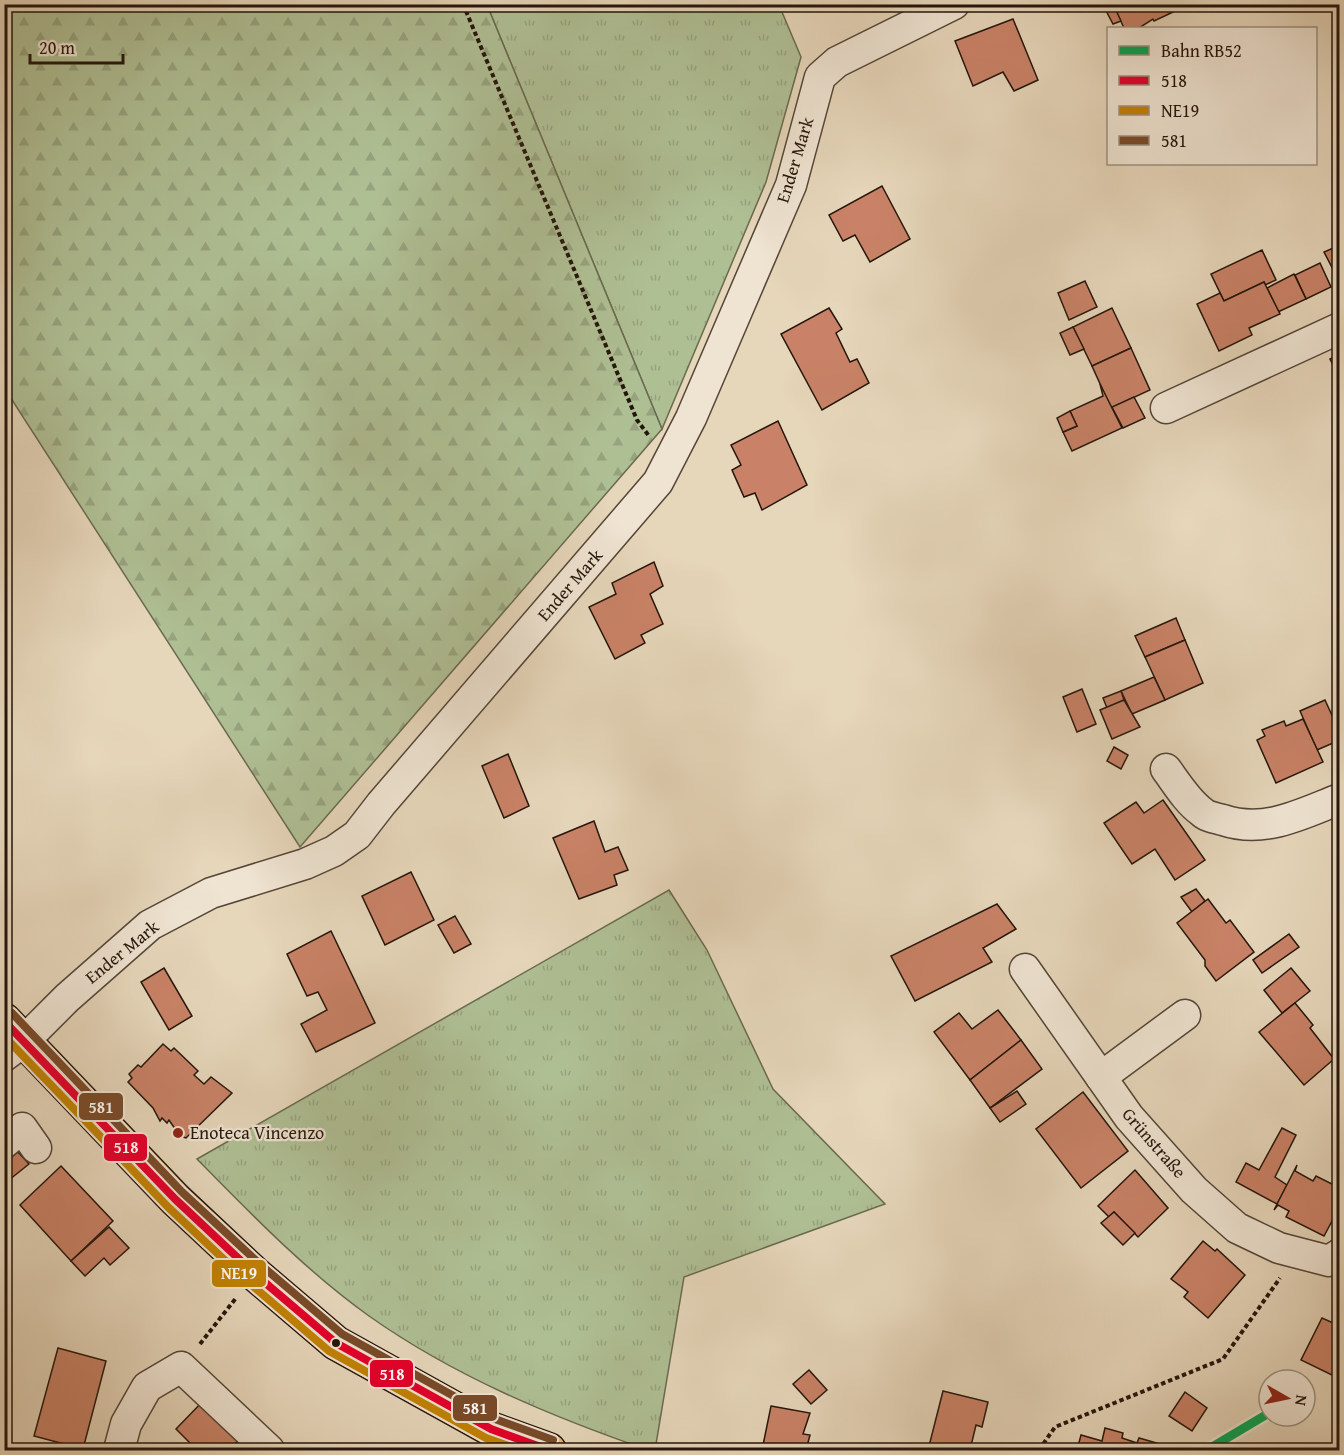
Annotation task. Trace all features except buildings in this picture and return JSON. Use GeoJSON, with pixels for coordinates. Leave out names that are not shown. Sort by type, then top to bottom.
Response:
{"type":"FeatureCollection","features":[{"type":"Feature","properties":{"kind":"main road"},"geometry":{"type":"LineString","coordinates":[[11,1039],[255,1274],[336,1343],[491,1429],[549,1450]]}},
{"type":"Feature","properties":{"kind":"street","name":"Ender Mark"},"geometry":{"type":"LineString","coordinates":[[11,1039],[67,998],[150,925],[211,893],[305,864],[334,851],[357,835],[381,804],[658,482],[691,418],[791,185],[820,77],[837,62],[954,4]]}},
{"type":"Feature","properties":{"kind":"street"},"geometry":{"type":"LineString","coordinates":[[1166,408],[1340,328]]}},
{"type":"Feature","properties":{"kind":"street"},"geometry":{"type":"LineString","coordinates":[[1166,769],[1189,800],[1203,814],[1228,822],[1257,827],[1282,822],[1340,799]]}},
{"type":"Feature","properties":{"kind":"street","name":"Grünstraße"},"geometry":{"type":"LineString","coordinates":[[1025,969],[1129,1117],[1194,1190],[1237,1228],[1278,1248],[1336,1261]]}},
{"type":"Feature","properties":{"kind":"street"},"geometry":{"type":"LineString","coordinates":[[1101,1077],[1185,1015]]}},
{"type":"Feature","properties":{"kind":"street"},"geometry":{"type":"LineString","coordinates":[[4,1143],[22,1128],[36,1148]]}},
{"type":"Feature","properties":{"kind":"street"},"geometry":{"type":"LineString","coordinates":[[119,1450],[126,1424],[147,1387],[181,1367],[269,1450]]}},
{"type":"Feature","properties":{"kind":"path"},"geometry":{"type":"LineString","coordinates":[[463,4],[638,420],[668,463]]}},
{"type":"Feature","properties":{"kind":"path"},"geometry":{"type":"LineString","coordinates":[[1039,1450],[1055,1427],[1223,1359],[1298,1253]]}},
{"type":"Feature","properties":{"kind":"path"},"geometry":{"type":"LineString","coordinates":[[181,1367],[255,1274]]}},
{"type":"Feature","properties":{"kind":"green space"},"geometry":{"type":"Polygon","coordinates":[[[5,4],[487,5],[662,429],[300,847],[5,389],[5,4]]]}},
{"type":"Feature","properties":{"kind":"green space"},"geometry":{"type":"Polygon","coordinates":[[[487,5],[779,5],[801,57],[766,182],[662,429],[487,5]]]}},
{"type":"Feature","properties":{"kind":"green space"},"geometry":{"type":"Polygon","coordinates":[[[669,890],[707,950],[773,1089],[885,1204],[684,1277],[655,1450],[648,1450],[504,1393],[401,1338],[345,1298],[301,1261],[197,1159],[669,890]]]}},
{"type":"Feature","properties":{"kind":"rail line","name":"RB52"},"geometry":{"type":"LineString","coordinates":[[1207,1450],[1257,1420]]}},
{"type":"Feature","properties":{"kind":"transit line","name":"581"},"geometry":{"type":"LineString","coordinates":[[12,1013],[182,1192],[262,1266],[342,1334],[495,1419],[553,1440]]}},
{"type":"Feature","properties":{"kind":"transit line","name":"518"},"geometry":{"type":"LineString","coordinates":[[4,1021],[175,1199],[255,1274],[336,1343],[491,1429],[549,1450]]}},
{"type":"Feature","properties":{"kind":"transit line","name":"NE19"},"geometry":{"type":"LineString","coordinates":[[4,1036],[168,1207],[248,1282],[329,1351],[486,1438],[520,1450]]}},
{"type":"Feature","properties":{"kind":"place","name":"Enoteca Vincenzo"},"geometry":{"type":"Point","coordinates":[178,1133]}}]}
